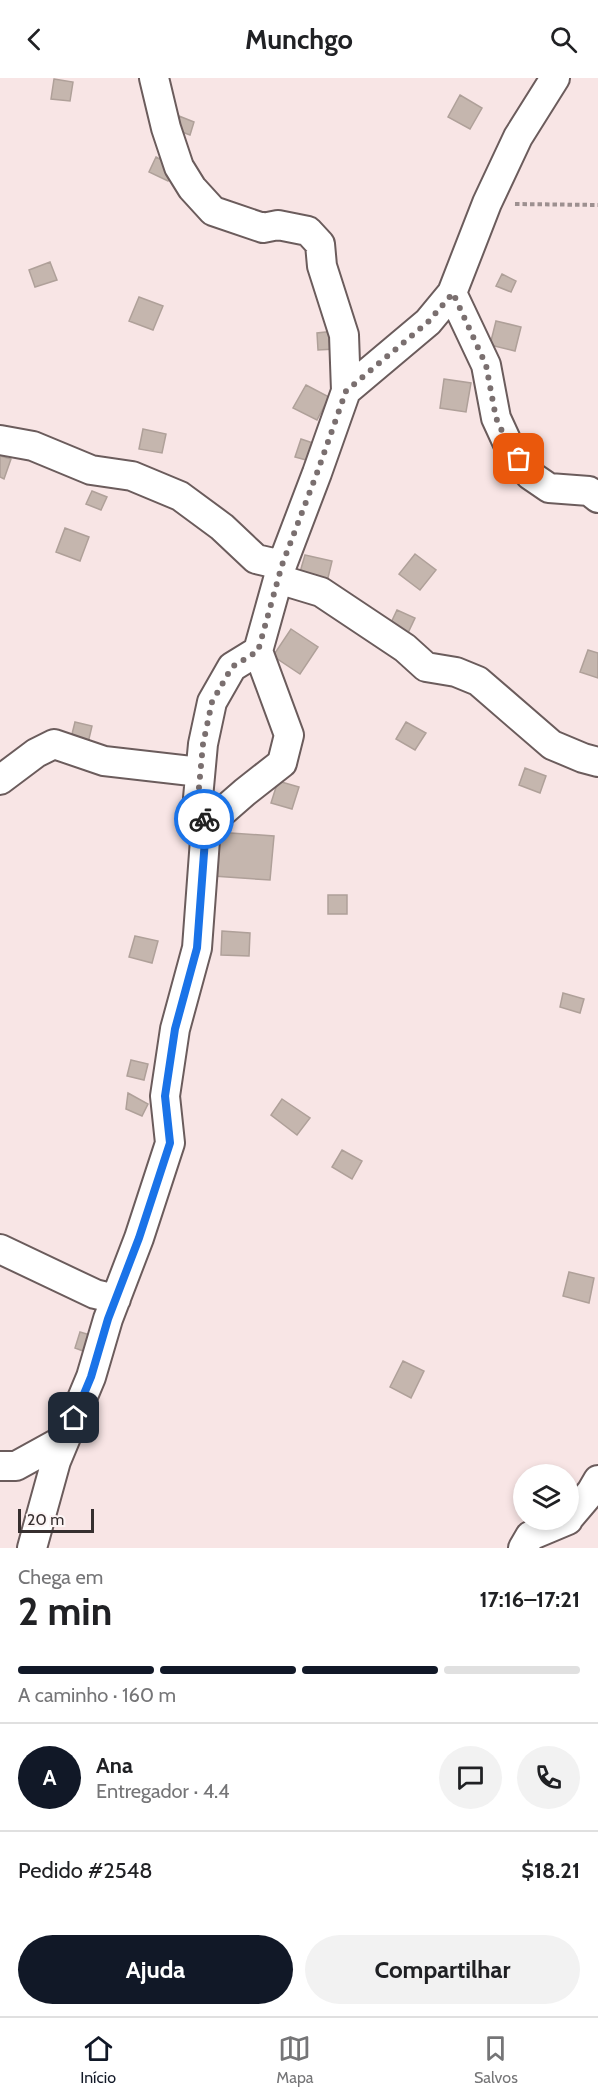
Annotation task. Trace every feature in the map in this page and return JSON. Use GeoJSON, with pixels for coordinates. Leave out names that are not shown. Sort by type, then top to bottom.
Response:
{"type":"FeatureCollection","features":[{"type":"Feature","properties":{"kind":"street"},"geometry":{"type":"LineString","coordinates":[[154,78],[165,128],[179,167],[192,188],[213,211],[263,228],[278,225],[308,231],[320,244],[322,266],[344,335],[346,391],[280,572],[258,651],[289,735],[282,763],[206,826]]}},
{"type":"Feature","properties":{"kind":"street"},"geometry":{"type":"LineString","coordinates":[[346,391],[428,322],[453,293],[487,203],[518,137],[555,78]]}},
{"type":"Feature","properties":{"kind":"street"},"geometry":{"type":"LineString","coordinates":[[453,293],[486,365],[496,418],[508,444],[530,475],[549,488],[589,492],[598,498]]}},
{"type":"Feature","properties":{"kind":"street"},"geometry":{"type":"LineString","coordinates":[[0,440],[33,447],[92,470],[132,476],[180,496],[222,526],[255,559],[321,592],[405,648],[426,668],[456,672],[478,681],[552,745],[598,762]]}},
{"type":"Feature","properties":{"kind":"street"},"geometry":{"type":"LineString","coordinates":[[32,1548],[56,1461],[91,1377],[170,1143],[165,1096],[175,1029],[197,948],[206,826],[198,798],[203,744],[212,702],[232,667],[258,651]]}},
{"type":"Feature","properties":{"kind":"street"},"geometry":{"type":"LineString","coordinates":[[0,780],[36,753],[54,744],[104,761],[201,772]]}},
{"type":"Feature","properties":{"kind":"street"},"geometry":{"type":"LineString","coordinates":[[0,1249],[94,1294],[116,1299]]}},
{"type":"Feature","properties":{"kind":"street"},"geometry":{"type":"LineString","coordinates":[[0,1466],[16,1466],[65,1439]]}},
{"type":"Feature","properties":{"kind":"street"},"geometry":{"type":"LineString","coordinates":[[579,1506],[598,1480]]}},
{"type":"Feature","properties":{"kind":"street"},"geometry":{"type":"LineString","coordinates":[[523,1548],[530,1536],[543,1530]]}},
{"type":"Feature","properties":{"kind":"path"},"geometry":{"type":"LineString","coordinates":[[487,203],[598,205]]}},
{"type":"Feature","properties":{"kind":"building"},"geometry":{"type":"Polygon","coordinates":[[[54,79],[73,82],[70,101],[51,99],[54,79]]]}},
{"type":"Feature","properties":{"kind":"building"},"geometry":{"type":"Polygon","coordinates":[[[460,95],[482,108],[470,129],[448,117],[460,95]]]}},
{"type":"Feature","properties":{"kind":"building"},"geometry":{"type":"Polygon","coordinates":[[[179,116],[194,122],[190,135],[174,129],[179,116]]]}},
{"type":"Feature","properties":{"kind":"building"},"geometry":{"type":"Polygon","coordinates":[[[156,157],[175,167],[168,181],[149,172],[156,157]]]}},
{"type":"Feature","properties":{"kind":"building"},"geometry":{"type":"Polygon","coordinates":[[[50,262],[57,280],[35,287],[29,270],[50,262]]]}},
{"type":"Feature","properties":{"kind":"building"},"geometry":{"type":"Polygon","coordinates":[[[502,274],[516,281],[511,292],[496,286],[502,274]]]}},
{"type":"Feature","properties":{"kind":"building"},"geometry":{"type":"Polygon","coordinates":[[[139,297],[163,306],[153,330],[129,321],[139,297]]]}},
{"type":"Feature","properties":{"kind":"building"},"geometry":{"type":"Polygon","coordinates":[[[496,321],[521,327],[515,351],[490,345],[496,321]]]}},
{"type":"Feature","properties":{"kind":"building"},"geometry":{"type":"Polygon","coordinates":[[[334,331],[335,349],[318,350],[317,333],[334,331]]]}},
{"type":"Feature","properties":{"kind":"building"},"geometry":{"type":"Polygon","coordinates":[[[444,379],[471,383],[466,412],[440,408],[444,379]]]}},
{"type":"Feature","properties":{"kind":"building"},"geometry":{"type":"Polygon","coordinates":[[[306,385],[329,397],[317,420],[293,408],[306,385]]]}},
{"type":"Feature","properties":{"kind":"building"},"geometry":{"type":"Polygon","coordinates":[[[143,429],[166,434],[162,453],[139,449],[143,429]]]}},
{"type":"Feature","properties":{"kind":"building"},"geometry":{"type":"Polygon","coordinates":[[[301,439],[316,444],[310,461],[295,457],[301,439]]]}},
{"type":"Feature","properties":{"kind":"building"},"geometry":{"type":"Polygon","coordinates":[[[0,456],[11,459],[4,479],[0,477],[0,456]]]}},
{"type":"Feature","properties":{"kind":"building"},"geometry":{"type":"Polygon","coordinates":[[[92,491],[107,497],[101,510],[86,504],[92,491]]]}},
{"type":"Feature","properties":{"kind":"building"},"geometry":{"type":"Polygon","coordinates":[[[65,528],[89,537],[80,561],[56,552],[65,528]]]}},
{"type":"Feature","properties":{"kind":"building"},"geometry":{"type":"Polygon","coordinates":[[[415,554],[436,570],[420,590],[399,574],[415,554]]]}},
{"type":"Feature","properties":{"kind":"building"},"geometry":{"type":"Polygon","coordinates":[[[305,555],[332,561],[326,586],[298,579],[305,555]]]}},
{"type":"Feature","properties":{"kind":"building"},"geometry":{"type":"Polygon","coordinates":[[[397,610],[415,618],[407,635],[389,627],[397,610]]]}},
{"type":"Feature","properties":{"kind":"building"},"geometry":{"type":"Polygon","coordinates":[[[291,629],[318,647],[300,674],[273,656],[291,629]]]}},
{"type":"Feature","properties":{"kind":"building"},"geometry":{"type":"Polygon","coordinates":[[[588,650],[598,653],[598,678],[580,672],[588,650]]]}},
{"type":"Feature","properties":{"kind":"building"},"geometry":{"type":"Polygon","coordinates":[[[75,722],[92,726],[88,743],[71,738],[75,722]]]}},
{"type":"Feature","properties":{"kind":"building"},"geometry":{"type":"Polygon","coordinates":[[[406,722],[426,733],[415,750],[396,739],[406,722]]]}},
{"type":"Feature","properties":{"kind":"building"},"geometry":{"type":"Polygon","coordinates":[[[525,768],[546,776],[540,793],[519,785],[525,768]]]}},
{"type":"Feature","properties":{"kind":"building"},"geometry":{"type":"Polygon","coordinates":[[[278,781],[299,787],[292,809],[271,803],[278,781]]]}},
{"type":"Feature","properties":{"kind":"building"},"geometry":{"type":"Polygon","coordinates":[[[216,832],[274,836],[270,880],[213,876],[216,832]]]}},
{"type":"Feature","properties":{"kind":"building"},"geometry":{"type":"Polygon","coordinates":[[[328,895],[347,895],[347,914],[328,914],[328,895]]]}},
{"type":"Feature","properties":{"kind":"building"},"geometry":{"type":"Polygon","coordinates":[[[222,931],[250,933],[249,956],[221,955],[222,931]]]}},
{"type":"Feature","properties":{"kind":"building"},"geometry":{"type":"Polygon","coordinates":[[[135,936],[158,941],[152,963],[129,957],[135,936]]]}},
{"type":"Feature","properties":{"kind":"building"},"geometry":{"type":"Polygon","coordinates":[[[563,993],[584,999],[580,1013],[560,1007],[563,993]]]}},
{"type":"Feature","properties":{"kind":"building"},"geometry":{"type":"Polygon","coordinates":[[[131,1060],[148,1064],[144,1080],[127,1076],[131,1060]]]}},
{"type":"Feature","properties":{"kind":"building"},"geometry":{"type":"Polygon","coordinates":[[[128,1093],[148,1104],[142,1116],[126,1109],[128,1093]]]}},
{"type":"Feature","properties":{"kind":"building"},"geometry":{"type":"Polygon","coordinates":[[[282,1099],[310,1118],[297,1135],[271,1115],[282,1099]]]}},
{"type":"Feature","properties":{"kind":"building"},"geometry":{"type":"Polygon","coordinates":[[[342,1150],[362,1161],[352,1179],[332,1167],[342,1150]]]}},
{"type":"Feature","properties":{"kind":"building"},"geometry":{"type":"Polygon","coordinates":[[[569,1272],[594,1278],[589,1303],[563,1296],[569,1272]]]}},
{"type":"Feature","properties":{"kind":"building"},"geometry":{"type":"Polygon","coordinates":[[[80,1332],[97,1337],[91,1354],[75,1348],[80,1332]]]}},
{"type":"Feature","properties":{"kind":"building"},"geometry":{"type":"Polygon","coordinates":[[[403,1361],[424,1371],[411,1398],[390,1387],[403,1361]]]}},
{"type":"Feature","properties":{"kind":"way so far"},"geometry":{"type":"LineString","coordinates":[[204,819],[198,798],[203,744],[212,702],[232,667],[258,651],[282,565],[346,391],[428,322],[453,293],[486,365],[496,418],[508,444],[519,459]]}},
{"type":"Feature","properties":{"kind":"route"},"geometry":{"type":"LineString","coordinates":[[74,1418],[91,1377],[108,1319],[139,1238],[170,1143],[165,1096],[175,1029],[197,948],[206,826],[204,819]]}}]}
